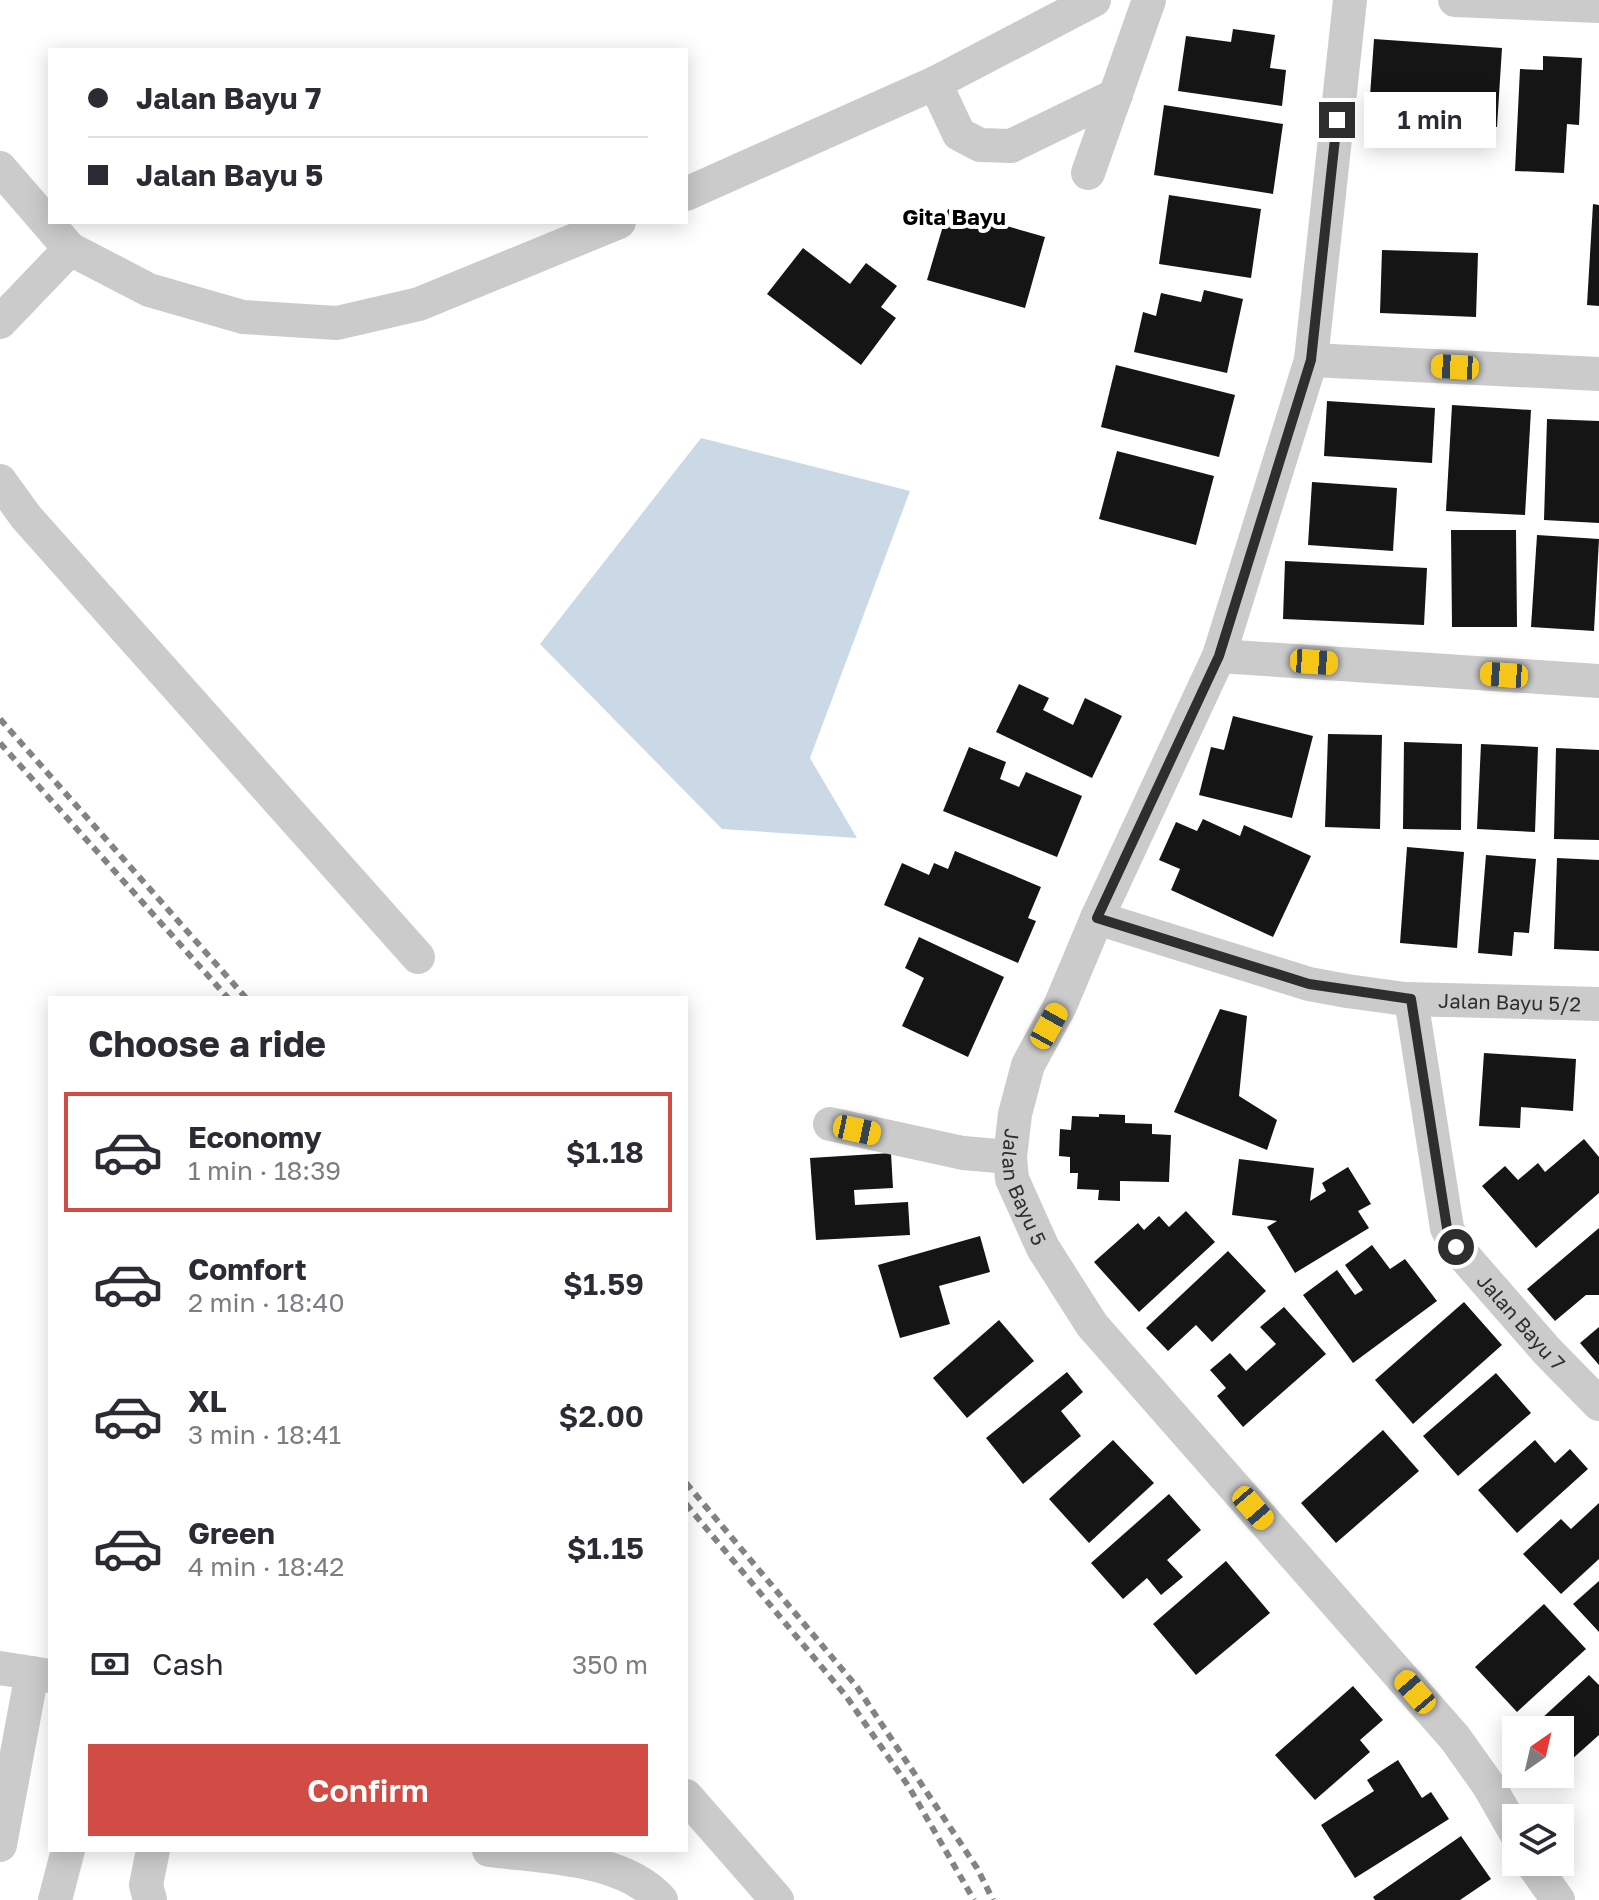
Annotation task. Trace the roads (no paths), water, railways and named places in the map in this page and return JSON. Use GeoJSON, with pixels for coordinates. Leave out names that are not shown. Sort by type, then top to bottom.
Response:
{"type":"FeatureCollection","features":[{"type":"Feature","properties":{"kind":"street"},"geometry":{"type":"LineString","coordinates":[[688,193],[935,83],[1094,0]]}},
{"type":"Feature","properties":{"kind":"street"},"geometry":{"type":"LineString","coordinates":[[1088,173],[1149,0]]}},
{"type":"Feature","properties":{"kind":"street","name":"Jalan Bayu 5"},"geometry":{"type":"LineString","coordinates":[[1350,0],[1311,360],[1219,656],[1097,918],[1060,1006],[1028,1065],[1015,1114],[1010,1157],[1012,1179],[1043,1248],[1092,1325],[1455,1738],[1502,1809]]}},
{"type":"Feature","properties":{"kind":"street"},"geometry":{"type":"LineString","coordinates":[[1455,0],[1597,4]]}},
{"type":"Feature","properties":{"kind":"street"},"geometry":{"type":"LineString","coordinates":[[935,83],[959,134],[980,145],[1011,146],[1116,95]]}},
{"type":"Feature","properties":{"kind":"street"},"geometry":{"type":"LineString","coordinates":[[0,168],[48,224]]}},
{"type":"Feature","properties":{"kind":"street"},"geometry":{"type":"LineString","coordinates":[[48,224],[70,249],[149,290],[243,317],[337,323],[419,304],[614,224]]}},
{"type":"Feature","properties":{"kind":"street"},"geometry":{"type":"LineString","coordinates":[[0,322],[70,249]]}},
{"type":"Feature","properties":{"kind":"street"},"geometry":{"type":"LineString","coordinates":[[1311,360],[1599,374]]}},
{"type":"Feature","properties":{"kind":"street"},"geometry":{"type":"LineString","coordinates":[[0,481],[26,517],[418,957]]}},
{"type":"Feature","properties":{"kind":"street"},"geometry":{"type":"LineString","coordinates":[[1219,656],[1599,681]]}},
{"type":"Feature","properties":{"kind":"street","name":"Jalan Bayu 5/2"},"geometry":{"type":"LineString","coordinates":[[1097,918],[1309,984],[1411,999],[1599,1004]]}},
{"type":"Feature","properties":{"kind":"street","name":"Jalan Bayu 7"},"geometry":{"type":"LineString","coordinates":[[1411,999],[1447,1228],[1456,1247],[1547,1351],[1599,1404]]}},
{"type":"Feature","properties":{"kind":"street"},"geometry":{"type":"LineString","coordinates":[[830,1124],[963,1153],[1010,1157]]}},
{"type":"Feature","properties":{"kind":"street"},"geometry":{"type":"LineString","coordinates":[[0,1845],[27,1672]]}},
{"type":"Feature","properties":{"kind":"street"},"geometry":{"type":"LineString","coordinates":[[688,1798],[777,1900]]}},
{"type":"Feature","properties":{"kind":"street"},"geometry":{"type":"LineString","coordinates":[[55,1900],[67,1852]]}},
{"type":"Feature","properties":{"kind":"street"},"geometry":{"type":"LineString","coordinates":[[150,1900],[146,1885],[153,1852]]}},
{"type":"Feature","properties":{"kind":"street"},"geometry":{"type":"LineString","coordinates":[[504,1852],[592,1864],[627,1874],[650,1887],[661,1900]]}},
{"type":"Feature","properties":{"kind":"street"},"geometry":{"type":"LineString","coordinates":[[1541,1876],[1558,1900]]}},
{"type":"Feature","properties":{"kind":"water"},"geometry":{"type":"Polygon","coordinates":[[[701,438],[910,491],[810,758],[857,838],[722,829],[540,644],[701,438]]]}},
{"type":"Feature","properties":{"kind":"railway"},"geometry":{"type":"LineString","coordinates":[[0,719],[244,996]]}},
{"type":"Feature","properties":{"kind":"railway"},"geometry":{"type":"LineString","coordinates":[[0,743],[226,996]]}},
{"type":"Feature","properties":{"kind":"railway"},"geometry":{"type":"LineString","coordinates":[[688,1485],[857,1687],[977,1868],[993,1900]]}},
{"type":"Feature","properties":{"kind":"railway"},"geometry":{"type":"LineString","coordinates":[[688,1506],[846,1696],[909,1787],[974,1900]]}},
{"type":"Feature","properties":{"kind":"district","name":"Gita Bayu"},"geometry":{"type":"Point","coordinates":[954,216]}}]}
